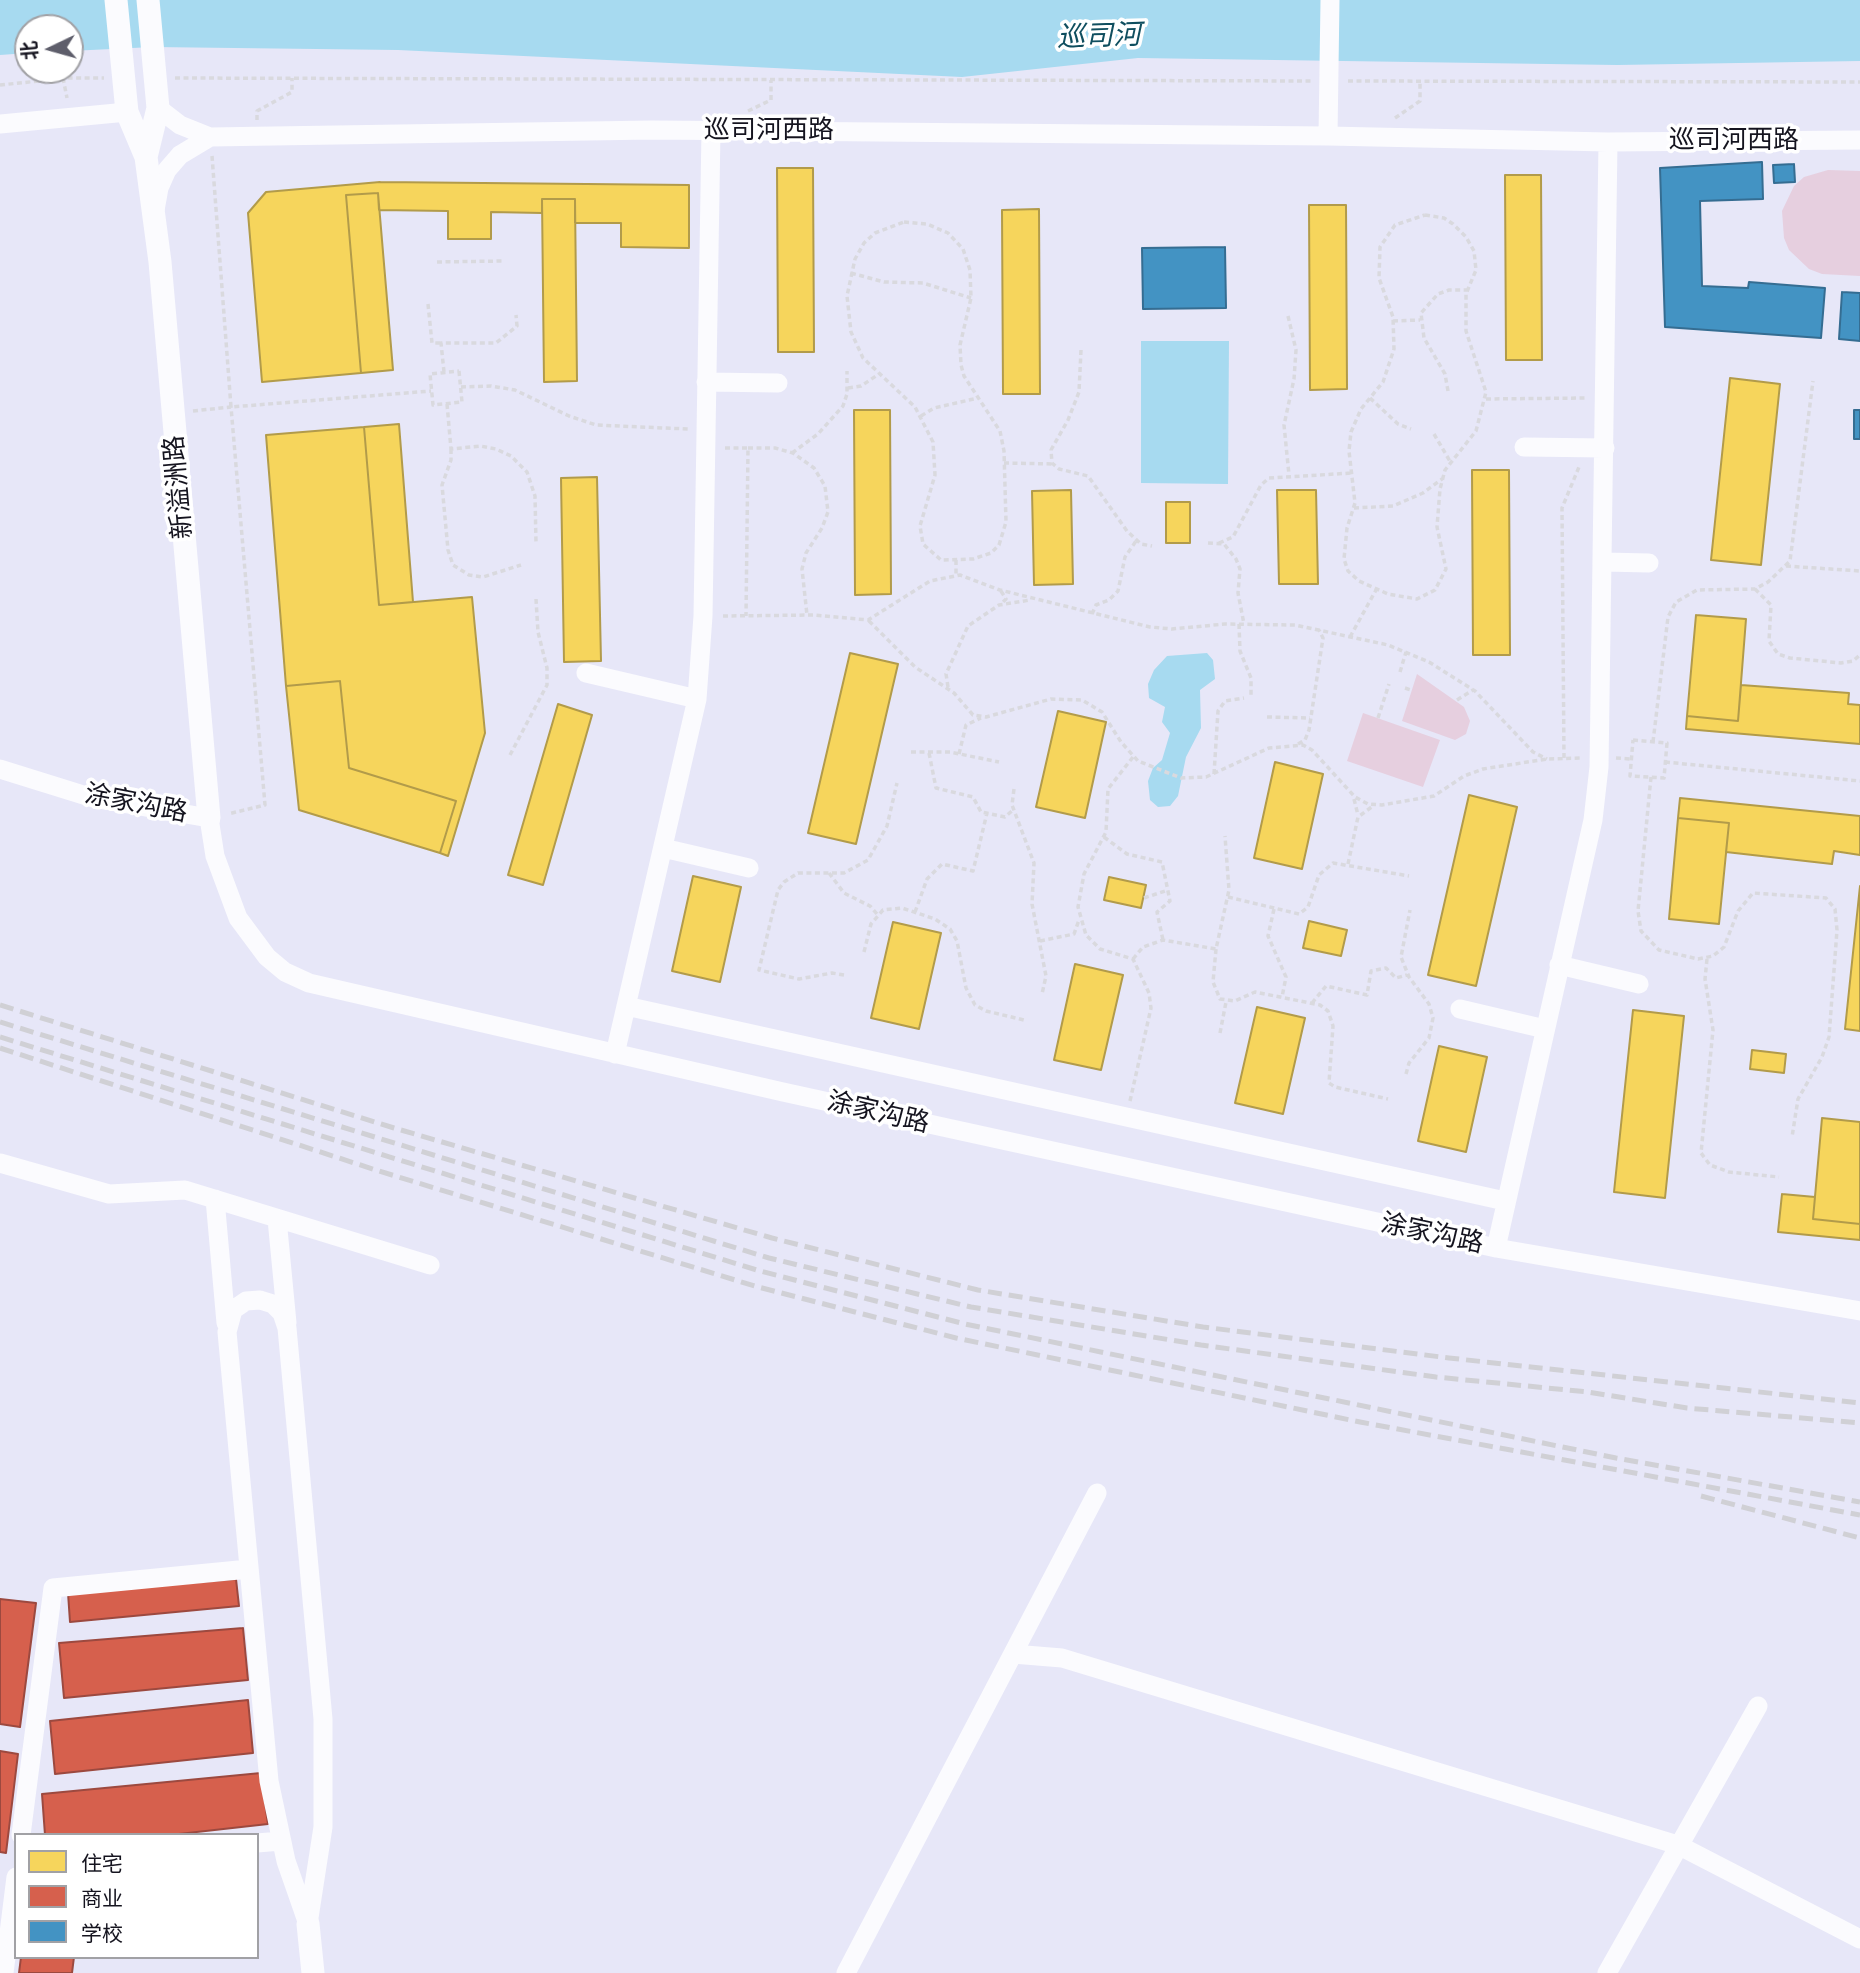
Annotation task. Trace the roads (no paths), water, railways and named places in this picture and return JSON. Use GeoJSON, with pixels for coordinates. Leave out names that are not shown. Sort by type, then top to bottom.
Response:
{"type":"FeatureCollection","features":[{"type":"Feature","properties":{"kind":"street"},"geometry":{"type":"LineString","coordinates":[[116,0],[127,112],[146,158]]}},
{"type":"Feature","properties":{"kind":"street"},"geometry":{"type":"LineString","coordinates":[[146,158],[158,108],[148,0]]}},
{"type":"Feature","properties":{"kind":"street"},"geometry":{"type":"LineString","coordinates":[[1328,136],[1330,0]]}},
{"type":"Feature","properties":{"kind":"street"},"geometry":{"type":"LineString","coordinates":[[158,108],[180,125],[210,137]]}},
{"type":"Feature","properties":{"kind":"street"},"geometry":{"type":"LineString","coordinates":[[0,124],[127,112]]}},
{"type":"Feature","properties":{"kind":"street"},"geometry":{"type":"LineString","coordinates":[[615,1054],[697,699],[703,616],[711,130]]}},
{"type":"Feature","properties":{"kind":"street","name":"巡司河西路"},"geometry":{"type":"LineString","coordinates":[[210,137],[711,130],[1367,136],[1608,142],[1860,140]]}},
{"type":"Feature","properties":{"kind":"street"},"geometry":{"type":"LineString","coordinates":[[154,215],[159,188],[167,170],[180,155],[210,137]]}},
{"type":"Feature","properties":{"kind":"street"},"geometry":{"type":"LineString","coordinates":[[1496,1248],[1592,820],[1599,767],[1608,142]]}},
{"type":"Feature","properties":{"kind":"street","name":"新溢洲路"},"geometry":{"type":"LineString","coordinates":[[146,158],[154,215],[209,818]]}},
{"type":"Feature","properties":{"kind":"street"},"geometry":{"type":"LineString","coordinates":[[706,382],[778,383]]}},
{"type":"Feature","properties":{"kind":"street"},"geometry":{"type":"LineString","coordinates":[[1524,447],[1605,448]]}},
{"type":"Feature","properties":{"kind":"street"},"geometry":{"type":"LineString","coordinates":[[1604,562],[1649,562]]}},
{"type":"Feature","properties":{"kind":"street"},"geometry":{"type":"LineString","coordinates":[[586,673],[697,699]]}},
{"type":"Feature","properties":{"kind":"street","name":"涂家沟路"},"geometry":{"type":"LineString","coordinates":[[0,769],[93,798],[209,818],[215,856],[238,918],[267,957],[285,972],[309,984],[1496,1248],[1860,1311]]}},
{"type":"Feature","properties":{"kind":"street"},"geometry":{"type":"LineString","coordinates":[[663,848],[749,868]]}},
{"type":"Feature","properties":{"kind":"street"},"geometry":{"type":"LineString","coordinates":[[1559,965],[1639,984]]}},
{"type":"Feature","properties":{"kind":"street"},"geometry":{"type":"LineString","coordinates":[[626,1006],[1505,1201]]}},
{"type":"Feature","properties":{"kind":"street"},"geometry":{"type":"LineString","coordinates":[[1460,1009],[1545,1029]]}},
{"type":"Feature","properties":{"kind":"street"},"geometry":{"type":"LineString","coordinates":[[0,1163],[109,1194],[185,1190],[430,1265]]}},
{"type":"Feature","properties":{"kind":"street"},"geometry":{"type":"LineString","coordinates":[[215,1199],[270,1781],[281,1841],[308,1924],[313,1973]]}},
{"type":"Feature","properties":{"kind":"street"},"geometry":{"type":"LineString","coordinates":[[277,1219],[324,1743],[323,1826],[308,1924]]}},
{"type":"Feature","properties":{"kind":"street"},"geometry":{"type":"LineString","coordinates":[[227,1332],[233,1310],[246,1301],[260,1300],[273,1304],[282,1313],[287,1328]]}},
{"type":"Feature","properties":{"kind":"street"},"geometry":{"type":"LineString","coordinates":[[846,1973],[1097,1493]]}},
{"type":"Feature","properties":{"kind":"street"},"geometry":{"type":"LineString","coordinates":[[21,1833],[52,1588],[249,1569]]}},
{"type":"Feature","properties":{"kind":"street"},"geometry":{"type":"LineString","coordinates":[[1013,1654],[1062,1658],[1678,1845],[1860,1939]]}},
{"type":"Feature","properties":{"kind":"street"},"geometry":{"type":"LineString","coordinates":[[1607,1973],[1758,1706]]}},
{"type":"Feature","properties":{"kind":"street"},"geometry":{"type":"LineString","coordinates":[[259,1843],[281,1841]]}},
{"type":"Feature","properties":{"kind":"street"},"geometry":{"type":"LineString","coordinates":[[4,1973],[14,1893]]}},
{"type":"Feature","properties":{"kind":"water","name":"巡司河"},"geometry":{"type":"Polygon","coordinates":[[[0,0],[1860,0],[1860,61],[1617,65],[1138,58],[962,77],[398,50],[153,47],[84,50],[84,14],[14,14],[14,54],[0,55],[0,0]]]}},
{"type":"Feature","properties":{"kind":"water"},"geometry":{"type":"Polygon","coordinates":[[[1141,341],[1229,341],[1228,484],[1141,483],[1141,341]]]}},
{"type":"Feature","properties":{"kind":"water"},"geometry":{"type":"Polygon","coordinates":[[[1207,653],[1213,660],[1215,679],[1200,690],[1201,728],[1186,757],[1178,796],[1170,806],[1158,807],[1150,800],[1148,781],[1153,768],[1162,760],[1170,733],[1162,722],[1165,707],[1149,698],[1148,684],[1154,670],[1167,656],[1207,653]]]}},
{"type":"Feature","properties":{"kind":"railway"},"geometry":{"type":"LineString","coordinates":[[0,1005],[394,1128],[772,1238],[978,1290],[1203,1327],[1449,1358],[1860,1403]]}},
{"type":"Feature","properties":{"kind":"railway"},"geometry":{"type":"LineString","coordinates":[[0,1022],[769,1258],[971,1307],[1201,1345],[1436,1377],[1588,1392],[1687,1408],[1860,1423]]}},
{"type":"Feature","properties":{"kind":"railway"},"geometry":{"type":"LineString","coordinates":[[0,1037],[760,1271],[965,1324],[1616,1458],[1860,1502]]}},
{"type":"Feature","properties":{"kind":"railway"},"geometry":{"type":"LineString","coordinates":[[0,1048],[379,1171],[758,1287],[956,1338],[1360,1422],[1860,1515]]}},
{"type":"Feature","properties":{"kind":"railway"},"geometry":{"type":"LineString","coordinates":[[1701,1496],[1860,1538]]}}]}
